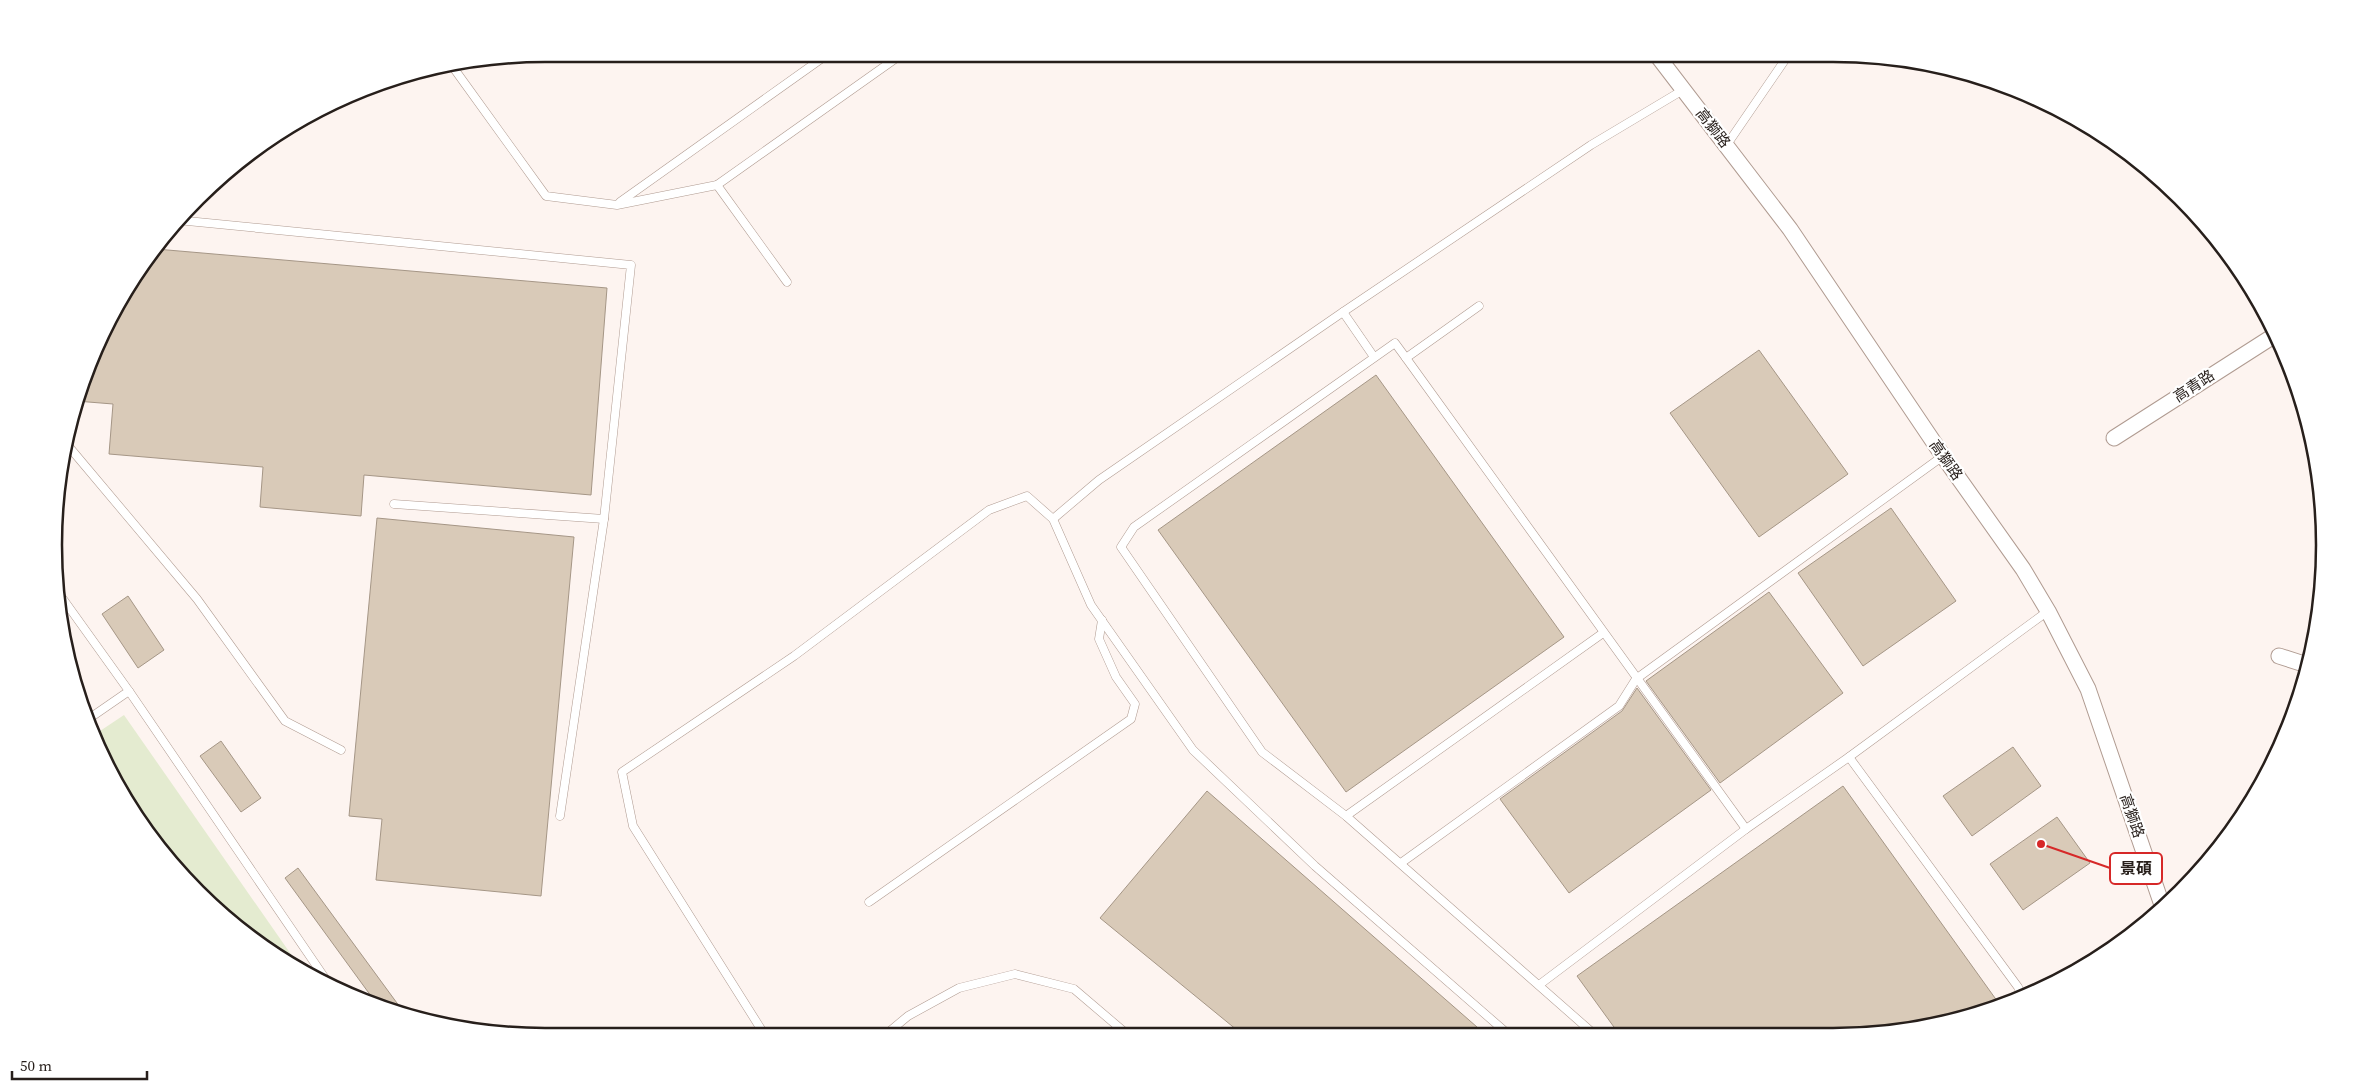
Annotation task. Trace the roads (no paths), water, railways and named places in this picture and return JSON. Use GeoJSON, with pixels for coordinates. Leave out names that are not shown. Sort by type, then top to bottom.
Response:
{"type":"FeatureCollection","features":[{"type":"Feature","properties":{"kind":"street","name":"高獅路"},"geometry":{"type":"LineString","coordinates":[[1662,62],[1790,229],[1942,456],[2023,569],[2088,688],[2160,900]]}},
{"type":"Feature","properties":{"kind":"street","name":"高青路"},"geometry":{"type":"LineString","coordinates":[[2114,438],[2269,338]]}},
{"type":"Feature","properties":{"kind":"street"},"geometry":{"type":"LineString","coordinates":[[2279,656],[2301,663]]}},
{"type":"Feature","properties":{"kind":"lane"},"geometry":{"type":"LineString","coordinates":[[616,205],[817,62]]}},
{"type":"Feature","properties":{"kind":"lane"},"geometry":{"type":"LineString","coordinates":[[456,71],[546,196],[616,205],[717,185],[891,62]]}},
{"type":"Feature","properties":{"kind":"lane"},"geometry":{"type":"LineString","coordinates":[[1726,146],[1784,62]]}},
{"type":"Feature","properties":{"kind":"lane"},"geometry":{"type":"LineString","coordinates":[[1053,519],[1099,480],[1343,312],[1591,145],[1683,90]]}},
{"type":"Feature","properties":{"kind":"lane"},"geometry":{"type":"LineString","coordinates":[[717,185],[787,282]]}},
{"type":"Feature","properties":{"kind":"lane"},"geometry":{"type":"LineString","coordinates":[[188,221],[631,266],[604,519],[560,816]]}},
{"type":"Feature","properties":{"kind":"lane"},"geometry":{"type":"LineString","coordinates":[[1406,358],[1479,306]]}},
{"type":"Feature","properties":{"kind":"lane"},"geometry":{"type":"LineString","coordinates":[[1343,312],[1374,357]]}},
{"type":"Feature","properties":{"kind":"lane"},"geometry":{"type":"LineString","coordinates":[[1587,1028],[1346,816],[1262,752],[1121,547],[1134,527],[1395,343],[1746,829]]}},
{"type":"Feature","properties":{"kind":"lane"},"geometry":{"type":"LineString","coordinates":[[72,450],[197,599],[285,721],[341,750]]}},
{"type":"Feature","properties":{"kind":"lane"},"geometry":{"type":"LineString","coordinates":[[1401,863],[1620,706],[1636,679],[1942,456]]}},
{"type":"Feature","properties":{"kind":"lane"},"geometry":{"type":"LineString","coordinates":[[761,1028],[633,826],[622,772],[794,656],[989,510],[1028,496],[1053,519],[1091,605],[1194,750],[1315,866],[1501,1028]]}},
{"type":"Feature","properties":{"kind":"lane"},"geometry":{"type":"LineString","coordinates":[[394,504],[604,519]]}},
{"type":"Feature","properties":{"kind":"lane"},"geometry":{"type":"LineString","coordinates":[[67,604],[323,974]]}},
{"type":"Feature","properties":{"kind":"lane"},"geometry":{"type":"LineString","coordinates":[[1539,985],[1746,829],[1849,757],[2048,612]]}},
{"type":"Feature","properties":{"kind":"lane"},"geometry":{"type":"LineString","coordinates":[[869,902],[1131,720],[1135,704],[1116,677],[1099,639],[1102,620]]}},
{"type":"Feature","properties":{"kind":"lane"},"geometry":{"type":"LineString","coordinates":[[1346,816],[1603,632]]}},
{"type":"Feature","properties":{"kind":"lane"},"geometry":{"type":"LineString","coordinates":[[94,716],[128,692]]}},
{"type":"Feature","properties":{"kind":"lane"},"geometry":{"type":"LineString","coordinates":[[1849,757],[2020,991]]}},
{"type":"Feature","properties":{"kind":"lane"},"geometry":{"type":"LineString","coordinates":[[894,1028],[908,1016],[959,988],[1015,974],[1074,989],[1120,1028]]}},
{"type":"Feature","properties":{"kind":"place","name":"景碩"},"geometry":{"type":"Point","coordinates":[2041,844]}}]}
